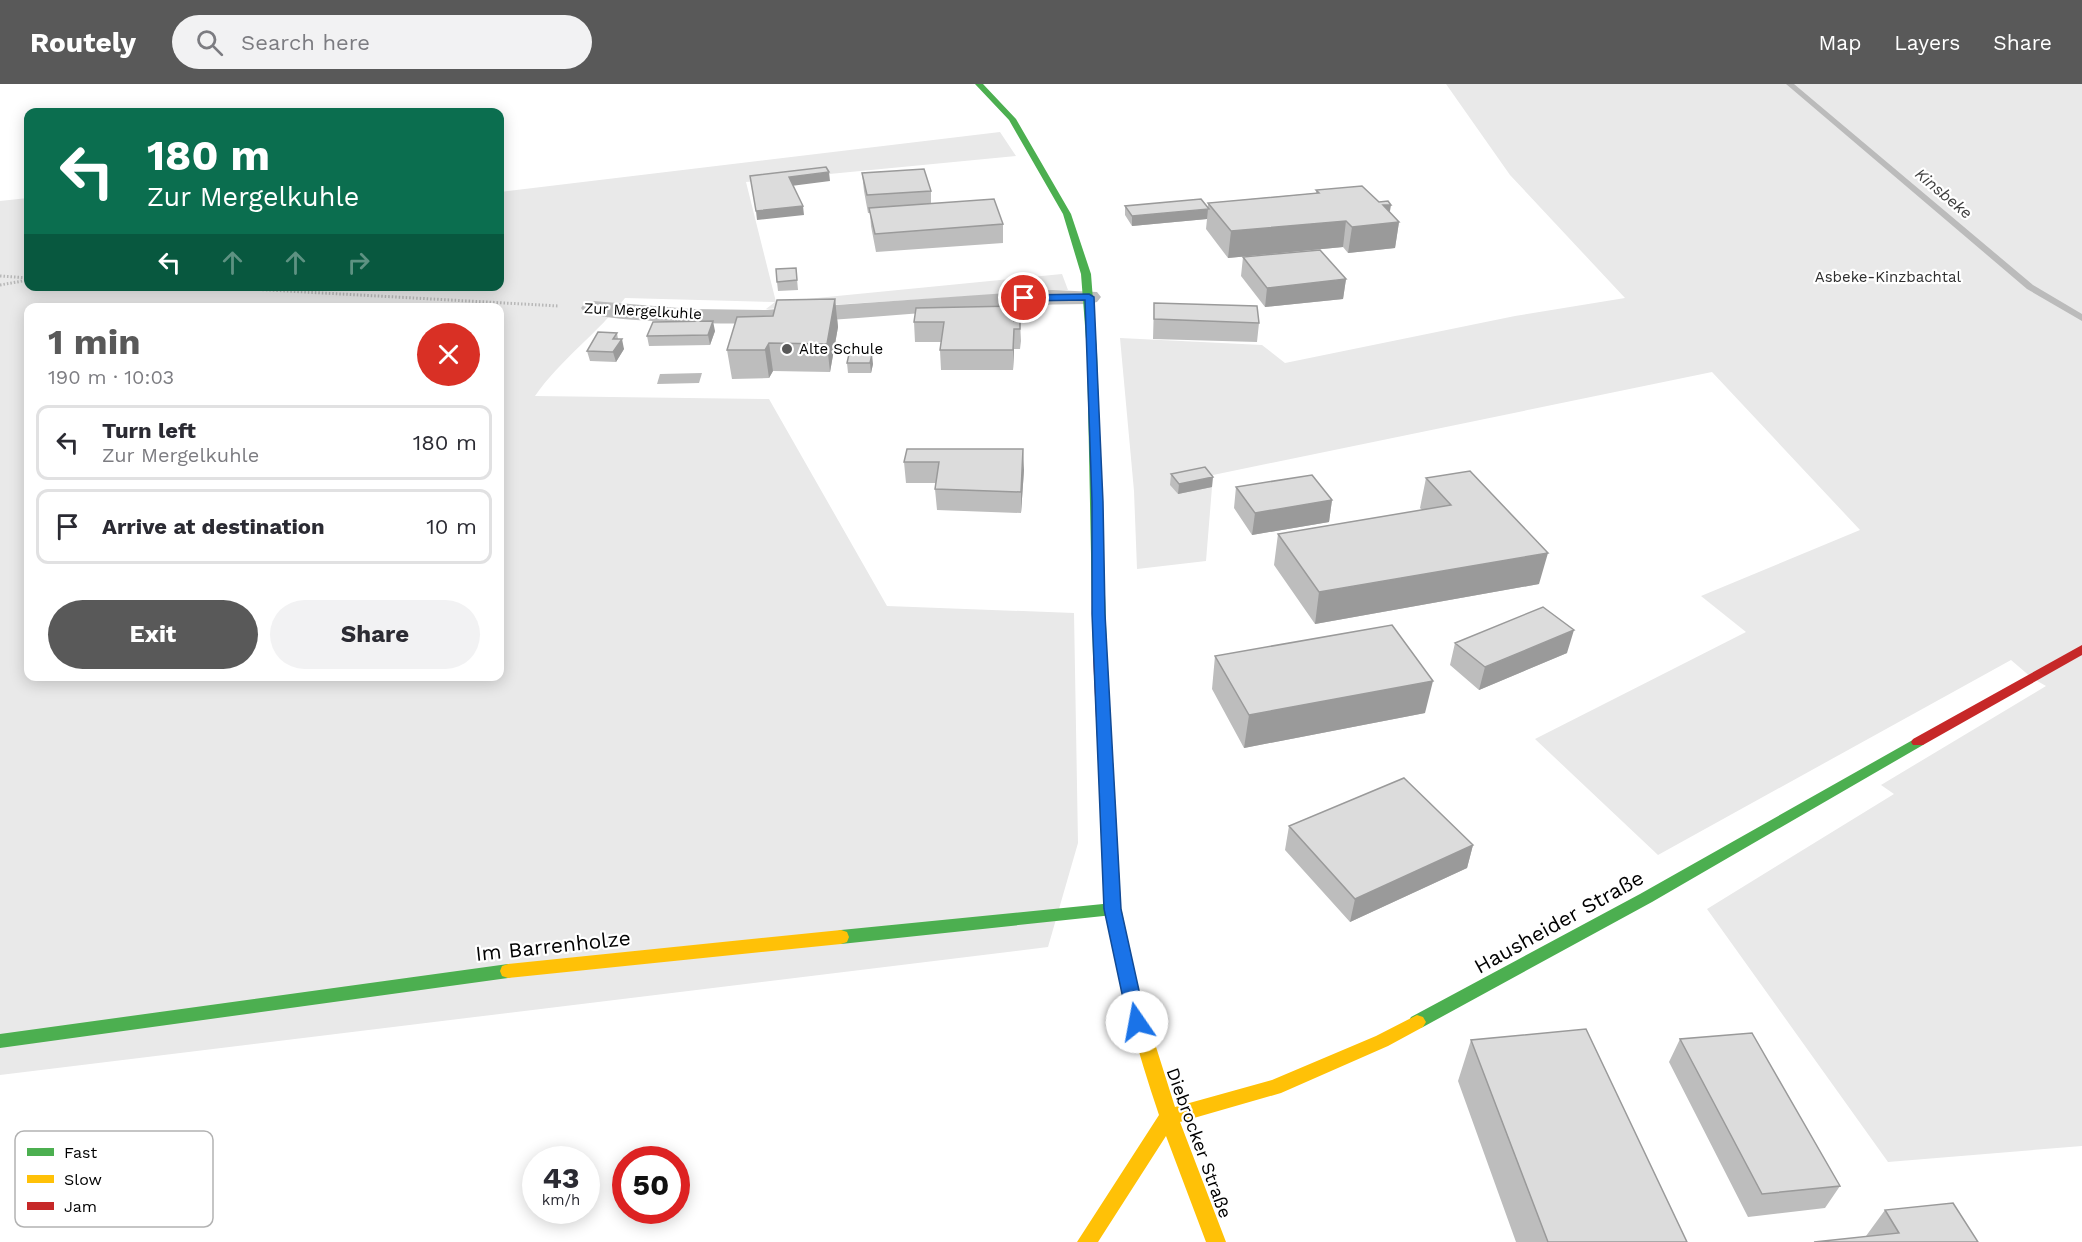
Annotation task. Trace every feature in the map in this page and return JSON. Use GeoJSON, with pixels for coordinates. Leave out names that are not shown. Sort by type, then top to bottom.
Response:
{"type":"FeatureCollection","features":[{"type":"Feature","properties":{"kind":"main road","name":"Diebrocker Straße"},"geometry":{"type":"LineString","coordinates":[[979,84],[1012,119],[1067,214],[1082,256],[1089,297],[1098,502],[1098,614],[1113,909],[1137,1022],[1168,1117],[1216,1242]]}},
{"type":"Feature","properties":{"kind":"main road","name":"Hausheider Straße"},"geometry":{"type":"LineString","coordinates":[[1168,1117],[1275,1087],[1382,1041],[1646,898],[2082,649]]}},
{"type":"Feature","properties":{"kind":"main road","name":"Im Barrenholze"},"geometry":{"type":"LineString","coordinates":[[0,1041],[493,973],[1113,909]]}},
{"type":"Feature","properties":{"kind":"main road"},"geometry":{"type":"LineString","coordinates":[[1087,1242],[1168,1117]]}},
{"type":"Feature","properties":{"kind":"street","name":"Zur Mergelkuhle"},"geometry":{"type":"LineString","coordinates":[[593,308],[644,314],[788,316],[1043,296],[1089,297]]}},
{"type":"Feature","properties":{"kind":"path"},"geometry":{"type":"LineString","coordinates":[[0,276],[24,279]]}},
{"type":"Feature","properties":{"kind":"path"},"geometry":{"type":"LineString","coordinates":[[0,285],[24,280]]}},
{"type":"Feature","properties":{"kind":"path","name":"Zur Mergelkuhle"},"geometry":{"type":"LineString","coordinates":[[286,291],[503,303]]}},
{"type":"Feature","properties":{"kind":"path","name":"Zur Mergelkuhle"},"geometry":{"type":"LineString","coordinates":[[504,303],[593,308]]}},
{"type":"Feature","properties":{"kind":"green space","name":"Asbeke-Kinzbachtal"},"geometry":{"type":"Polygon","coordinates":[[[1446,84],[2082,84],[2082,1146],[1888,1162],[1707,909],[1894,794],[1881,785],[2046,686],[2032,678],[2011,660],[1658,855],[1535,739],[1746,632],[1701,596],[1860,530],[1712,372],[1213,475],[1206,561],[1137,569],[1134,491],[1120,338],[1262,345],[1285,363],[1515,316],[1625,298],[1510,175],[1446,84]]]}},
{"type":"Feature","properties":{"kind":"green space"},"geometry":{"type":"Polygon","coordinates":[[[1000,132],[1016,156],[746,182],[776,302],[1062,274],[1068,290],[766,309],[775,302],[625,298],[556,370],[535,396],[769,399],[887,606],[1074,613],[1078,843],[1048,947],[0,1075],[0,201],[24,198],[24,291],[504,291],[504,192],[1000,132]]]}},
{"type":"Feature","properties":{"kind":"shaded area"},"geometry":{"type":"Polygon","coordinates":[[[702,373],[699,383],[657,384],[660,374],[702,373]]]}},
{"type":"Feature","properties":{"kind":"building"},"geometry":{"type":"Polygon","coordinates":[[[826,167],[829,172],[789,177],[803,206],[756,211],[750,176],[826,167]]]}},
{"type":"Feature","properties":{"kind":"building"},"geometry":{"type":"Polygon","coordinates":[[[924,169],[931,191],[867,195],[862,173],[924,169]]]}},
{"type":"Feature","properties":{"kind":"building"},"geometry":{"type":"Polygon","coordinates":[[[1362,186],[1379,202],[1388,201],[1391,205],[1383,205],[1399,222],[1352,227],[1346,221],[1231,231],[1208,203],[1319,193],[1316,190],[1362,186]]]}},
{"type":"Feature","properties":{"kind":"building"},"geometry":{"type":"Polygon","coordinates":[[[994,199],[1003,224],[875,234],[869,208],[994,199]]]}},
{"type":"Feature","properties":{"kind":"building"},"geometry":{"type":"Polygon","coordinates":[[[1201,199],[1209,209],[1132,216],[1125,206],[1201,199]]]}},
{"type":"Feature","properties":{"kind":"building"},"geometry":{"type":"Polygon","coordinates":[[[1320,250],[1346,279],[1267,288],[1243,257],[1320,250]]]}},
{"type":"Feature","properties":{"kind":"building"},"geometry":{"type":"Polygon","coordinates":[[[796,268],[797,280],[777,282],[776,269],[796,268]]]}},
{"type":"Feature","properties":{"kind":"building"},"geometry":{"type":"Polygon","coordinates":[[[835,299],[827,344],[769,343],[765,350],[727,350],[737,317],[773,316],[777,300],[835,299]]]}},
{"type":"Feature","properties":{"kind":"building"},"geometry":{"type":"Polygon","coordinates":[[[1154,303],[1257,306],[1259,323],[1154,319],[1154,303]]]}},
{"type":"Feature","properties":{"kind":"building"},"geometry":{"type":"Polygon","coordinates":[[[1015,306],[1014,321],[1020,321],[1020,329],[1014,329],[1013,350],[940,350],[944,322],[914,322],[916,308],[1015,306]]]}},
{"type":"Feature","properties":{"kind":"building"},"geometry":{"type":"Polygon","coordinates":[[[713,321],[708,335],[647,336],[653,322],[713,321]]]}},
{"type":"Feature","properties":{"kind":"building"},"geometry":{"type":"Polygon","coordinates":[[[598,332],[617,333],[613,339],[622,339],[613,352],[587,351],[598,332]]]}},
{"type":"Feature","properties":{"kind":"building"},"geometry":{"type":"Polygon","coordinates":[[[849,354],[872,354],[870,363],[847,363],[849,354]]]}},
{"type":"Feature","properties":{"kind":"building"},"geometry":{"type":"Polygon","coordinates":[[[907,449],[1023,449],[1021,492],[935,489],[939,462],[904,462],[907,449]]]}},
{"type":"Feature","properties":{"kind":"building"},"geometry":{"type":"Polygon","coordinates":[[[1205,467],[1213,477],[1179,484],[1171,474],[1205,467]]]}},
{"type":"Feature","properties":{"kind":"building"},"geometry":{"type":"Polygon","coordinates":[[[1470,471],[1548,553],[1319,592],[1278,534],[1451,505],[1426,478],[1470,471]]]}},
{"type":"Feature","properties":{"kind":"building"},"geometry":{"type":"Polygon","coordinates":[[[1312,475],[1332,500],[1255,513],[1236,487],[1312,475]]]}},
{"type":"Feature","properties":{"kind":"building"},"geometry":{"type":"Polygon","coordinates":[[[1543,607],[1574,630],[1485,667],[1455,643],[1543,607]]]}},
{"type":"Feature","properties":{"kind":"building"},"geometry":{"type":"Polygon","coordinates":[[[1392,625],[1433,681],[1249,715],[1215,656],[1392,625]]]}},
{"type":"Feature","properties":{"kind":"building"},"geometry":{"type":"Polygon","coordinates":[[[1404,778],[1473,845],[1355,899],[1289,826],[1404,778]]]}},
{"type":"Feature","properties":{"kind":"building"},"geometry":{"type":"Polygon","coordinates":[[[1586,1029],[1687,1242],[1548,1242],[1471,1040],[1586,1029]]]}},
{"type":"Feature","properties":{"kind":"building"},"geometry":{"type":"Polygon","coordinates":[[[1752,1033],[1840,1186],[1762,1194],[1680,1039],[1752,1033]]]}},
{"type":"Feature","properties":{"kind":"building"},"geometry":{"type":"Polygon","coordinates":[[[1953,1203],[1978,1242],[1814,1242],[1899,1233],[1885,1210],[1953,1203]]]}},
{"type":"Feature","properties":{"kind":"waterway","name":"Kinsbeke"},"geometry":{"type":"LineString","coordinates":[[1790,84],[2030,287],[2082,318]]}},
{"type":"Feature","properties":{"kind":"traffic: fast"},"geometry":{"type":"LineString","coordinates":[[979,84],[1012,119],[1067,214],[1086,274],[1092,352],[1100,655]]}},
{"type":"Feature","properties":{"kind":"traffic: fast"},"geometry":{"type":"LineString","coordinates":[[1417,1022],[1646,898],[1918,742]]}},
{"type":"Feature","properties":{"kind":"traffic: fast"},"geometry":{"type":"LineString","coordinates":[[841,937],[1113,909]]}},
{"type":"Feature","properties":{"kind":"traffic: fast"},"geometry":{"type":"LineString","coordinates":[[0,1041],[508,971]]}},
{"type":"Feature","properties":{"kind":"traffic: slow"},"geometry":{"type":"LineString","coordinates":[[1113,907],[1130,993],[1142,1036],[1169,1119],[1216,1242]]}},
{"type":"Feature","properties":{"kind":"traffic: slow"},"geometry":{"type":"LineString","coordinates":[[508,971],[841,937]]}},
{"type":"Feature","properties":{"kind":"traffic: slow"},"geometry":{"type":"LineString","coordinates":[[1087,1242],[1168,1117],[1275,1087],[1382,1041],[1417,1022]]}},
{"type":"Feature","properties":{"kind":"traffic: jam"},"geometry":{"type":"LineString","coordinates":[[1918,742],[2082,649]]}},
{"type":"Feature","properties":{"kind":"traffic: jam"},"geometry":{"type":"LineString","coordinates":[[1100,655],[1113,907]]}},
{"type":"Feature","properties":{"kind":"place","name":"Alte Schule"},"geometry":{"type":"Point","coordinates":[787,349]}},
{"type":"Feature","properties":{"kind":"route"},"geometry":{"type":"LineString","coordinates":[[1024,298],[1089,297],[1098,502],[1098,614],[1113,909],[1137,1022]]}}]}
